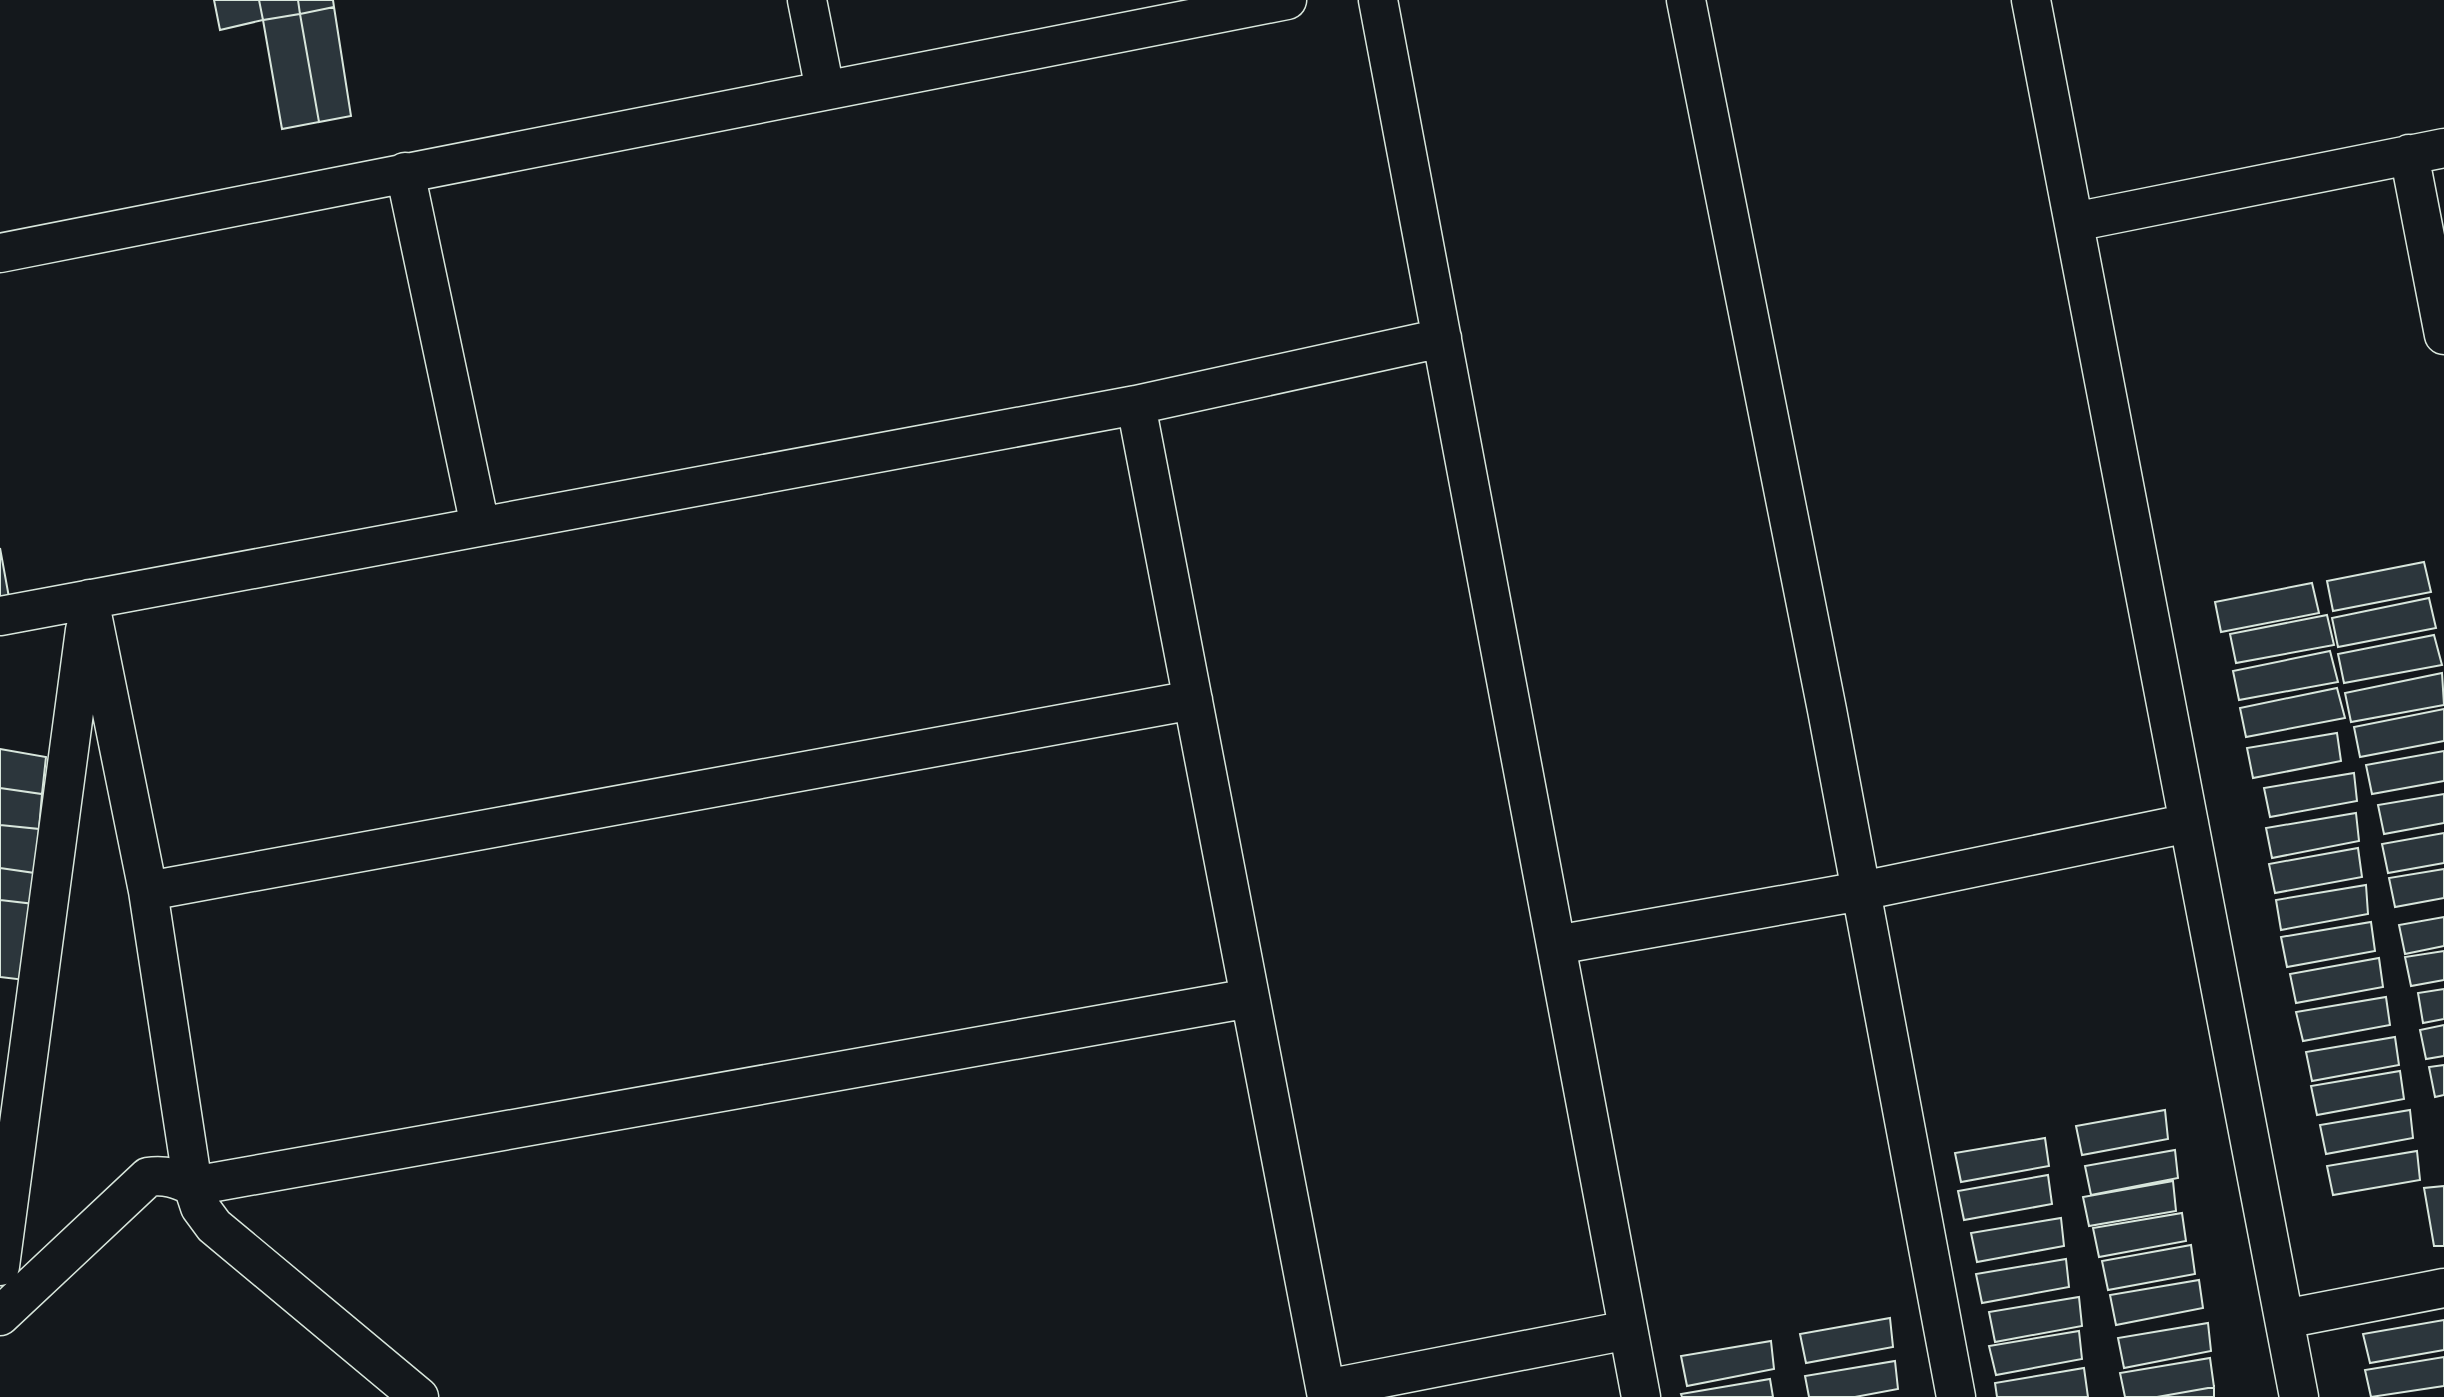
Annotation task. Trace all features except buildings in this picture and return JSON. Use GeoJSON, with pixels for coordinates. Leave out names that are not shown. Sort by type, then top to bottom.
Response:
{"type":"FeatureCollection","features":[{"type":"Feature","properties":{"kind":"street"},"geometry":{"type":"LineString","coordinates":[[807,0],[825,90]]}},
{"type":"Feature","properties":{"kind":"street"},"geometry":{"type":"LineString","coordinates":[[0,253],[1287,0]]}},
{"type":"Feature","properties":{"kind":"street"},"geometry":{"type":"LineString","coordinates":[[1378,0],[1641,1397]]}},
{"type":"Feature","properties":{"kind":"street"},"geometry":{"type":"LineString","coordinates":[[1686,0],[1861,891],[1956,1397]]}},
{"type":"Feature","properties":{"kind":"street"},"geometry":{"type":"LineString","coordinates":[[2031,0],[2299,1397]]}},
{"type":"Feature","properties":{"kind":"street"},"geometry":{"type":"LineString","coordinates":[[2074,222],[2427,151],[2444,335]]}},
{"type":"Feature","properties":{"kind":"street"},"geometry":{"type":"LineString","coordinates":[[405,172],[480,526]]}},
{"type":"Feature","properties":{"kind":"street"},"geometry":{"type":"LineString","coordinates":[[0,616],[1136,405],[1442,338]]}},
{"type":"Feature","properties":{"kind":"street"},"geometry":{"type":"LineString","coordinates":[[1136,405],[1327,1393],[1628,1329]]}},
{"type":"Feature","properties":{"kind":"street"},"geometry":{"type":"LineString","coordinates":[[89,599],[148,891],[193,1186],[200,1207],[214,1226],[419,1397]]}},
{"type":"Feature","properties":{"kind":"street"},"geometry":{"type":"LineString","coordinates":[[0,1266],[89,599]]}},
{"type":"Feature","properties":{"kind":"street"},"geometry":{"type":"LineString","coordinates":[[148,891],[1193,701]]}},
{"type":"Feature","properties":{"kind":"street"},"geometry":{"type":"LineString","coordinates":[[1556,945],[1861,891],[2189,823]]}},
{"type":"Feature","properties":{"kind":"street"},"geometry":{"type":"LineString","coordinates":[[0,1316],[148,1177],[159,1175],[175,1178],[193,1186],[1250,998]]}},
{"type":"Feature","properties":{"kind":"street"},"geometry":{"type":"LineString","coordinates":[[2284,1319],[2444,1288]]}}]}
